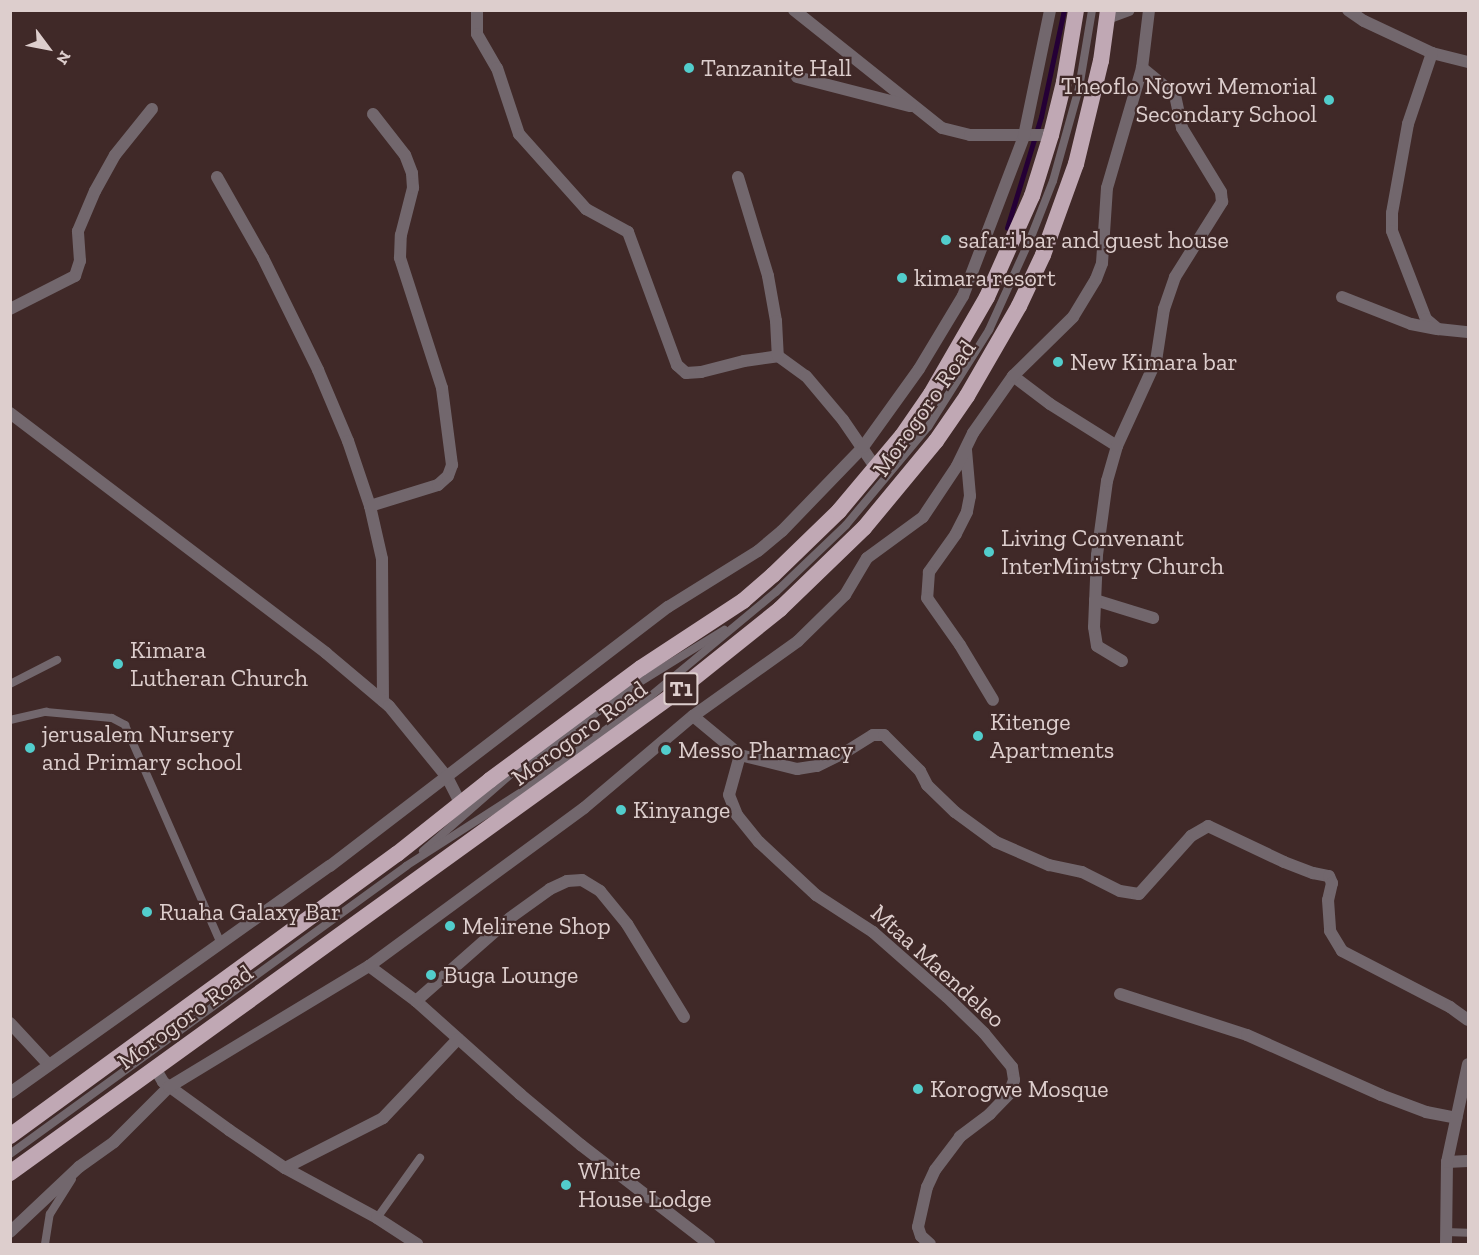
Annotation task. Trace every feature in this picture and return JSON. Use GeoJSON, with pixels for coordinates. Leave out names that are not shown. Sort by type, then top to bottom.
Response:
{"type":"FeatureCollection","features":[{"type":"Feature","properties":{"kind":"highway","name":"Morogoro Road"},"geometry":{"type":"LineString","coordinates":[[10,1136],[397,854],[460,803],[641,668],[743,600],[773,575],[839,511],[876,468],[931,394],[987,297],[1059,136],[1064,82],[1076,10]]}},
{"type":"Feature","properties":{"kind":"highway","name":"Morogoro Road"},"geometry":{"type":"LineString","coordinates":[[10,1173],[675,694],[780,609],[864,528],[936,441],[967,396],[1024,296],[1053,228],[1076,164],[1101,61],[1102,13]]}},
{"type":"Feature","properties":{"kind":"street"},"geometry":{"type":"LineString","coordinates":[[477,10],[477,34],[497,68],[519,134],[586,208],[628,232],[677,365],[686,373],[701,372],[744,361],[778,356],[806,376],[843,420],[876,468]]}},
{"type":"Feature","properties":{"kind":"street"},"geometry":{"type":"LineString","coordinates":[[794,10],[928,119],[955,133],[1059,136]]}},
{"type":"Feature","properties":{"kind":"street"},"geometry":{"type":"LineString","coordinates":[[10,1093],[221,944],[447,777],[668,607],[758,551],[782,531],[863,447],[919,369],[963,296],[1024,136],[1050,10]]}},
{"type":"Feature","properties":{"kind":"street"},"geometry":{"type":"LineString","coordinates":[[1102,13],[1129,10]]}},
{"type":"Feature","properties":{"kind":"street"},"geometry":{"type":"LineString","coordinates":[[10,1232],[79,1167],[114,1142],[169,1087],[369,966],[584,808],[693,716],[786,651],[827,614],[844,594],[867,558],[923,517],[952,474],[973,433],[1013,376],[1074,316],[1096,279],[1102,263],[1107,188],[1142,68],[1149,10]]}},
{"type":"Feature","properties":{"kind":"street"},"geometry":{"type":"LineString","coordinates":[[1348,10],[1364,21],[1432,53],[1468,62]]}},
{"type":"Feature","properties":{"kind":"street"},"geometry":{"type":"LineString","coordinates":[[1432,53],[1407,124],[1392,222],[1397,248],[1420,306],[1426,319],[1438,329]]}},
{"type":"Feature","properties":{"kind":"street"},"geometry":{"type":"LineString","coordinates":[[1122,661],[1097,646],[1094,627],[1097,555],[1107,481],[1117,446],[1156,361],[1164,309],[1175,277],[1222,202],[1221,192],[1182,128],[1175,95],[1142,68]]}},
{"type":"Feature","properties":{"kind":"street"},"geometry":{"type":"LineString","coordinates":[[798,77],[914,107]]}},
{"type":"Feature","properties":{"kind":"street"},"geometry":{"type":"LineString","coordinates":[[10,309],[75,276],[80,261],[78,231],[95,191],[115,155],[153,109]]}},
{"type":"Feature","properties":{"kind":"street"},"geometry":{"type":"LineString","coordinates":[[370,506],[438,485],[448,476],[452,465],[448,415],[442,388],[399,258],[401,235],[413,188],[412,173],[405,155],[373,114]]}},
{"type":"Feature","properties":{"kind":"street"},"geometry":{"type":"LineString","coordinates":[[217,177],[263,258],[318,370],[348,441],[370,506],[382,559],[383,701]]}},
{"type":"Feature","properties":{"kind":"street"},"geometry":{"type":"LineString","coordinates":[[738,177],[768,276],[776,321],[778,356]]}},
{"type":"Feature","properties":{"kind":"street"},"geometry":{"type":"LineString","coordinates":[[1342,297],[1411,324],[1468,332]]}},
{"type":"Feature","properties":{"kind":"street"},"geometry":{"type":"LineString","coordinates":[[1013,376],[1050,404],[1117,446]]}},
{"type":"Feature","properties":{"kind":"street"},"geometry":{"type":"LineString","coordinates":[[10,413],[326,652],[383,701],[447,777],[460,803]]}},
{"type":"Feature","properties":{"kind":"street"},"geometry":{"type":"LineString","coordinates":[[966,449],[970,496],[967,512],[956,534],[929,572],[927,598],[960,645],[993,700]]}},
{"type":"Feature","properties":{"kind":"street"},"geometry":{"type":"LineString","coordinates":[[1095,600],[1153,618]]}},
{"type":"Feature","properties":{"kind":"street"},"geometry":{"type":"LineString","coordinates":[[693,716],[740,755],[797,769],[817,766],[873,735],[884,735],[920,771],[927,785],[956,812],[996,842],[1049,865],[1096,877],[1120,891],[1139,894],[1191,836],[1208,826],[1284,862],[1313,873],[1329,876],[1332,883],[1328,900],[1330,931],[1342,951],[1450,1007],[1468,1020]]}},
{"type":"Feature","properties":{"kind":"street","name":"Mtaa Maendeleo"},"geometry":{"type":"LineString","coordinates":[[740,755],[729,795],[736,815],[759,842],[816,895],[873,932],[947,997],[1007,1059],[1014,1072],[1012,1087],[1002,1102],[960,1137],[935,1170],[920,1214],[918,1232],[925,1243]]}},
{"type":"Feature","properties":{"kind":"street"},"geometry":{"type":"LineString","coordinates":[[416,1001],[510,918],[550,889],[567,881],[582,880],[591,883],[600,891],[627,924],[684,1017]]}},
{"type":"Feature","properties":{"kind":"street"},"geometry":{"type":"LineString","coordinates":[[369,966],[416,1001],[581,1145],[709,1245]]}},
{"type":"Feature","properties":{"kind":"street"},"geometry":{"type":"LineString","coordinates":[[1120,994],[1247,1035],[1381,1095],[1426,1112],[1456,1118]]}},
{"type":"Feature","properties":{"kind":"street"},"geometry":{"type":"LineString","coordinates":[[10,1023],[48,1065]]}},
{"type":"Feature","properties":{"kind":"street"},"geometry":{"type":"LineString","coordinates":[[285,1168],[383,1118],[458,1039]]}},
{"type":"Feature","properties":{"kind":"street"},"geometry":{"type":"LineString","coordinates":[[1445,1238],[1447,1162],[1456,1118],[1465,1090],[1468,1064]]}},
{"type":"Feature","properties":{"kind":"street"},"geometry":{"type":"LineString","coordinates":[[155,1068],[169,1087],[285,1168],[377,1218],[417,1245]]}},
{"type":"Feature","properties":{"kind":"street"},"geometry":{"type":"LineString","coordinates":[[1447,1162],[1468,1161]]}},
{"type":"Feature","properties":{"kind":"lane","name":"Morogoro Road"},"geometry":{"type":"LineString","coordinates":[[10,1154],[406,866],[526,789],[647,699],[823,548],[887,479],[928,427],[989,330],[1031,237],[1059,136],[1079,88],[1102,13]]}},
{"type":"Feature","properties":{"kind":"lane","name":"Morogoro Road"},"geometry":{"type":"LineString","coordinates":[[406,866],[511,774],[635,685],[747,615]]}},
{"type":"Feature","properties":{"kind":"lane"},"geometry":{"type":"LineString","coordinates":[[10,684],[57,660]]}},
{"type":"Feature","properties":{"kind":"lane"},"geometry":{"type":"LineString","coordinates":[[10,720],[46,712],[112,718],[125,725],[221,944]]}},
{"type":"Feature","properties":{"kind":"lane"},"geometry":{"type":"LineString","coordinates":[[377,1218],[420,1158]]}},
{"type":"Feature","properties":{"kind":"lane"},"geometry":{"type":"LineString","coordinates":[[45,1245],[50,1214],[79,1167]]}},
{"type":"Feature","properties":{"kind":"lane"},"geometry":{"type":"LineString","coordinates":[[1445,1238],[1468,1233]]}},
{"type":"Feature","properties":{"kind":"waterway"},"geometry":{"type":"LineString","coordinates":[[1007,228],[1041,117],[1064,10]]}},
{"type":"Feature","properties":{"kind":"place","name":"Tanzanite Hall"},"geometry":{"type":"Point","coordinates":[689,68]}},
{"type":"Feature","properties":{"kind":"place","name":"Theoflo Ngowi Memorial Secondary School"},"geometry":{"type":"Point","coordinates":[1329,100]}},
{"type":"Feature","properties":{"kind":"place","name":"safari bar and guest house"},"geometry":{"type":"Point","coordinates":[946,240]}},
{"type":"Feature","properties":{"kind":"place","name":"kimara resort"},"geometry":{"type":"Point","coordinates":[902,278]}},
{"type":"Feature","properties":{"kind":"place","name":"New Kimara bar"},"geometry":{"type":"Point","coordinates":[1058,362]}},
{"type":"Feature","properties":{"kind":"place","name":"Living Convenant InterMinistry Church"},"geometry":{"type":"Point","coordinates":[989,552]}},
{"type":"Feature","properties":{"kind":"place","name":"Kimara Lutheran Church"},"geometry":{"type":"Point","coordinates":[118,664]}},
{"type":"Feature","properties":{"kind":"place","name":"Kitenge Apartments"},"geometry":{"type":"Point","coordinates":[978,736]}},
{"type":"Feature","properties":{"kind":"place","name":"jerusalem Nursery and Primary school"},"geometry":{"type":"Point","coordinates":[30,748]}},
{"type":"Feature","properties":{"kind":"place","name":"Messo Pharmacy"},"geometry":{"type":"Point","coordinates":[666,750]}},
{"type":"Feature","properties":{"kind":"place","name":"Kinyange"},"geometry":{"type":"Point","coordinates":[621,810]}},
{"type":"Feature","properties":{"kind":"place","name":"Ruaha Galaxy Bar"},"geometry":{"type":"Point","coordinates":[147,912]}},
{"type":"Feature","properties":{"kind":"place","name":"Melirene Shop"},"geometry":{"type":"Point","coordinates":[450,926]}},
{"type":"Feature","properties":{"kind":"place","name":"Buga Lounge"},"geometry":{"type":"Point","coordinates":[431,975]}},
{"type":"Feature","properties":{"kind":"place","name":"Korogwe Mosque"},"geometry":{"type":"Point","coordinates":[918,1089]}},
{"type":"Feature","properties":{"kind":"place","name":"White House Lodge"},"geometry":{"type":"Point","coordinates":[566,1185]}}]}
